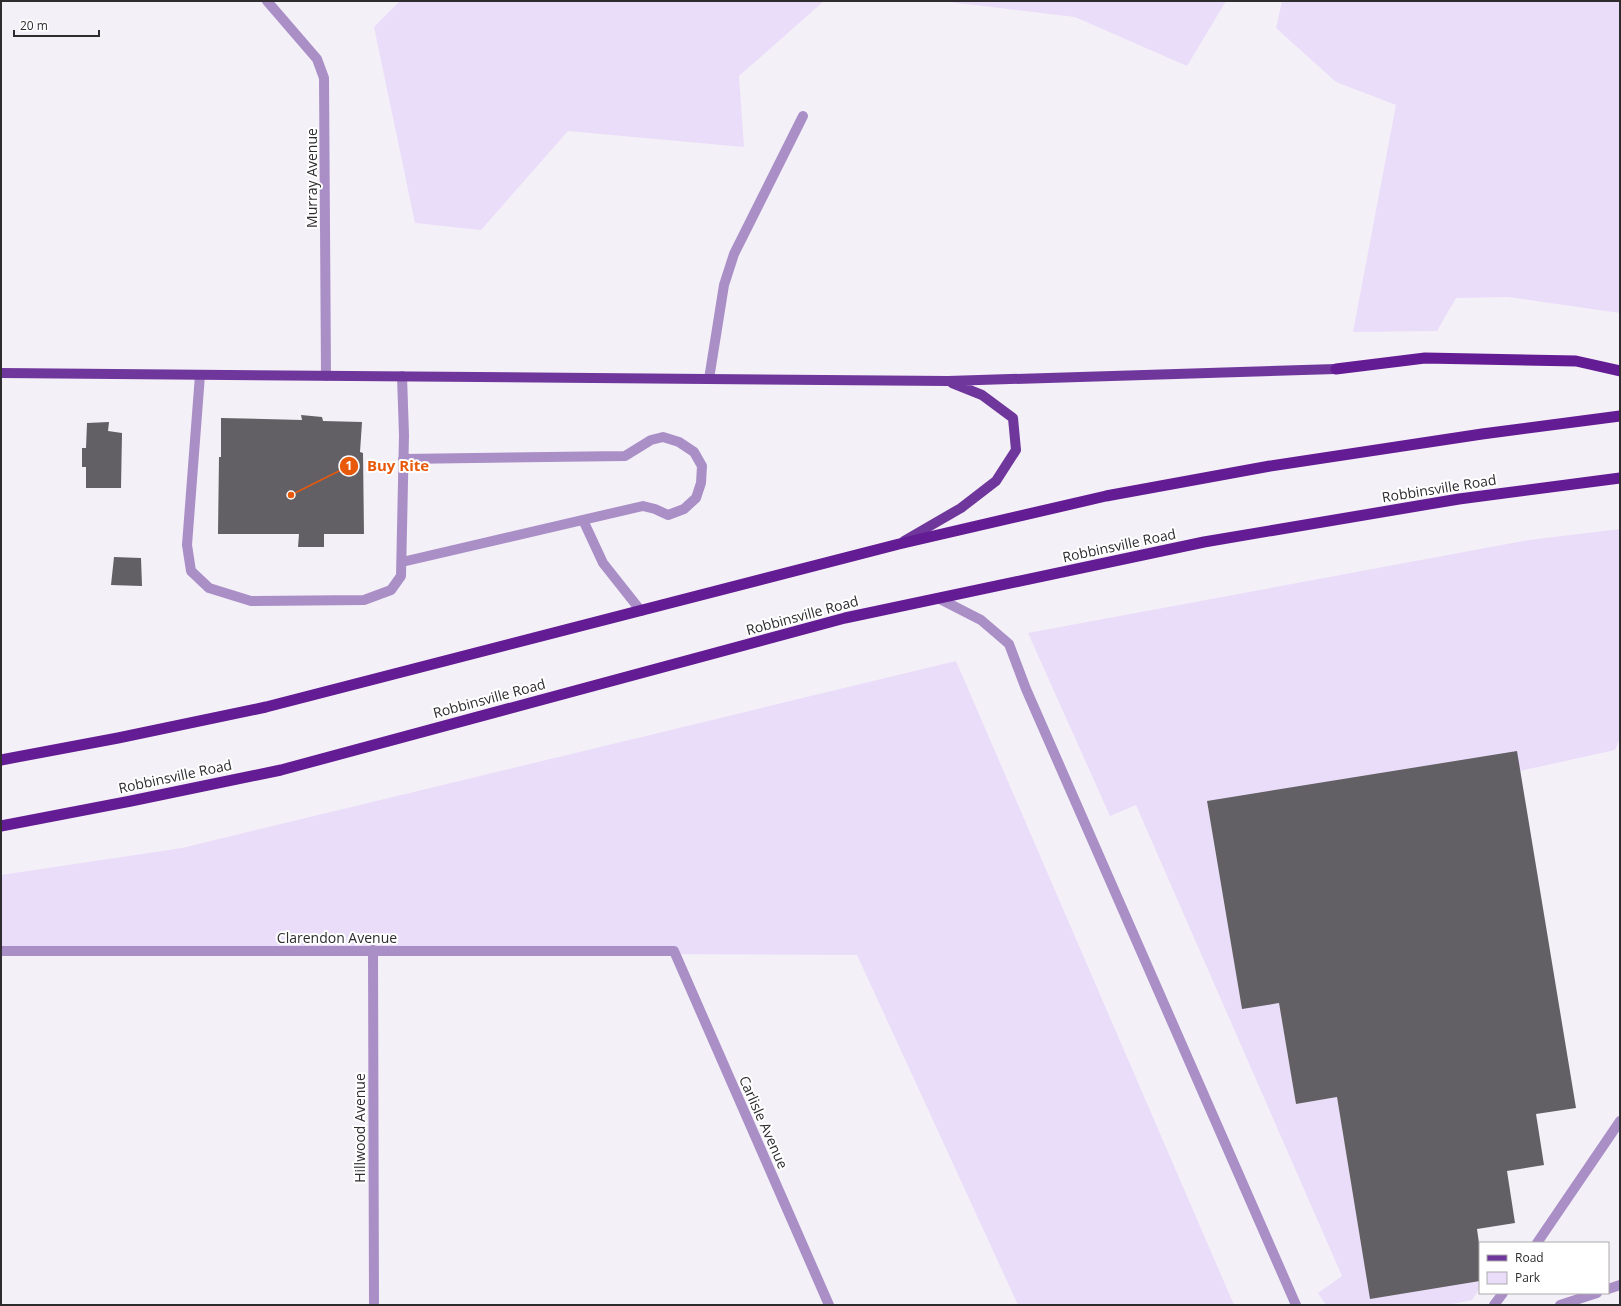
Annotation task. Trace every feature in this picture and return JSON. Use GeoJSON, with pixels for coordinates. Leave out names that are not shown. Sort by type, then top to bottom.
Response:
{"type":"FeatureCollection","features":[{"type":"Feature","properties":{"kind":"highway"},"geometry":{"type":"LineString","coordinates":[[1336,369],[1425,358],[1576,361],[1620,371]]}},
{"type":"Feature","properties":{"kind":"highway"},"geometry":{"type":"LineString","coordinates":[[1,760],[118,738],[266,707],[899,544],[1106,496],[1270,466],[1490,433],[1620,416]]}},
{"type":"Feature","properties":{"kind":"highway","name":"Robbinsville Road"},"geometry":{"type":"LineString","coordinates":[[1,826],[281,770],[845,618],[938,598],[1204,542],[1459,499],[1620,478]]}},
{"type":"Feature","properties":{"kind":"main road"},"geometry":{"type":"LineString","coordinates":[[1,373],[948,381],[1336,369]]}},
{"type":"Feature","properties":{"kind":"main road"},"geometry":{"type":"LineString","coordinates":[[899,544],[961,508],[996,481],[1016,450],[1013,418],[982,395],[948,381]]}},
{"type":"Feature","properties":{"kind":"street","name":"Murray Avenue"},"geometry":{"type":"LineString","coordinates":[[267,1],[318,59],[324,78],[326,376]]}},
{"type":"Feature","properties":{"kind":"street"},"geometry":{"type":"LineString","coordinates":[[709,379],[724,286],[734,254],[803,116]]}},
{"type":"Feature","properties":{"kind":"street"},"geometry":{"type":"LineString","coordinates":[[200,375],[187,544],[191,571],[209,588],[252,601],[364,600],[391,590],[402,576],[402,376]]}},
{"type":"Feature","properties":{"kind":"street"},"geometry":{"type":"LineString","coordinates":[[402,562],[642,506],[655,509],[668,515],[684,509],[696,498],[701,483],[702,466],[694,452],[679,442],[663,437],[651,440],[626,456],[403,459]]}},
{"type":"Feature","properties":{"kind":"street"},"geometry":{"type":"LineString","coordinates":[[583,520],[603,563],[641,610]]}},
{"type":"Feature","properties":{"kind":"street"},"geometry":{"type":"LineString","coordinates":[[938,598],[981,620],[1008,644],[1029,696],[1296,1305]]}},
{"type":"Feature","properties":{"kind":"street","name":"Hillwood Avenue"},"geometry":{"type":"LineString","coordinates":[[373,950],[374,1305]]}},
{"type":"Feature","properties":{"kind":"street","name":"Clarendon Avenue"},"geometry":{"type":"LineString","coordinates":[[1,951],[674,951]]}},
{"type":"Feature","properties":{"kind":"street","name":"Carlisle Avenue"},"geometry":{"type":"LineString","coordinates":[[674,951],[829,1305]]}},
{"type":"Feature","properties":{"kind":"street"},"geometry":{"type":"LineString","coordinates":[[1538,1242],[1620,1122]]}},
{"type":"Feature","properties":{"kind":"street"},"geometry":{"type":"LineString","coordinates":[[1609,1289],[1620,1285]]}},
{"type":"Feature","properties":{"kind":"street"},"geometry":{"type":"LineString","coordinates":[[1494,1305],[1502,1294]]}},
{"type":"Feature","properties":{"kind":"street"},"geometry":{"type":"LineString","coordinates":[[1560,1305],[1594,1294]]}},
{"type":"Feature","properties":{"kind":"green space"},"geometry":{"type":"Polygon","coordinates":[[[400,1],[824,1],[739,76],[744,147],[568,131],[481,230],[415,223],[374,27],[400,1]]]}},
{"type":"Feature","properties":{"kind":"green space"},"geometry":{"type":"Polygon","coordinates":[[[941,1],[1226,1],[1187,66],[1075,17],[941,1]]]}},
{"type":"Feature","properties":{"kind":"green space"},"geometry":{"type":"Polygon","coordinates":[[[1282,1],[1620,1],[1620,313],[1508,297],[1456,298],[1437,331],[1353,332],[1396,105],[1336,82],[1276,28],[1282,1]]]}},
{"type":"Feature","properties":{"kind":"green space"},"geometry":{"type":"Polygon","coordinates":[[[1620,529],[1620,738],[1615,750],[1520,771],[1207,801],[1242,1008],[1279,1003],[1296,1104],[1337,1097],[1370,1298],[1479,1281],[1479,1290],[1472,1300],[1447,1305],[1326,1305],[1318,1293],[1342,1276],[1136,805],[1110,816],[1028,633],[1529,540],[1620,529]]]}},
{"type":"Feature","properties":{"kind":"green space"},"geometry":{"type":"Polygon","coordinates":[[[956,661],[1234,1305],[1018,1305],[857,955],[1,951],[1,875],[182,848],[956,661]]]}},
{"type":"Feature","properties":{"kind":"building"},"geometry":{"type":"Polygon","coordinates":[[[301,415],[322,417],[323,421],[362,422],[360,452],[363,453],[364,534],[324,534],[324,547],[298,547],[299,534],[218,534],[221,418],[302,420],[301,415]]]}},
{"type":"Feature","properties":{"kind":"building"},"geometry":{"type":"Polygon","coordinates":[[[109,422],[108,431],[122,433],[121,488],[86,488],[86,467],[82,467],[82,448],[86,448],[87,423],[109,422]]]}},
{"type":"Feature","properties":{"kind":"building"},"geometry":{"type":"Polygon","coordinates":[[[114,557],[141,558],[142,586],[111,585],[114,557]]]}},
{"type":"Feature","properties":{"kind":"building"},"geometry":{"type":"Polygon","coordinates":[[[1517,751],[1576,1108],[1536,1114],[1544,1165],[1507,1171],[1515,1223],[1477,1229],[1479,1243],[1479,1281],[1370,1299],[1337,1097],[1296,1104],[1279,1003],[1242,1009],[1207,801],[1517,751]]]}},
{"type":"Feature","properties":{"kind":"place","name":"Buy Rite"},"geometry":{"type":"Point","coordinates":[291,495]}}]}
